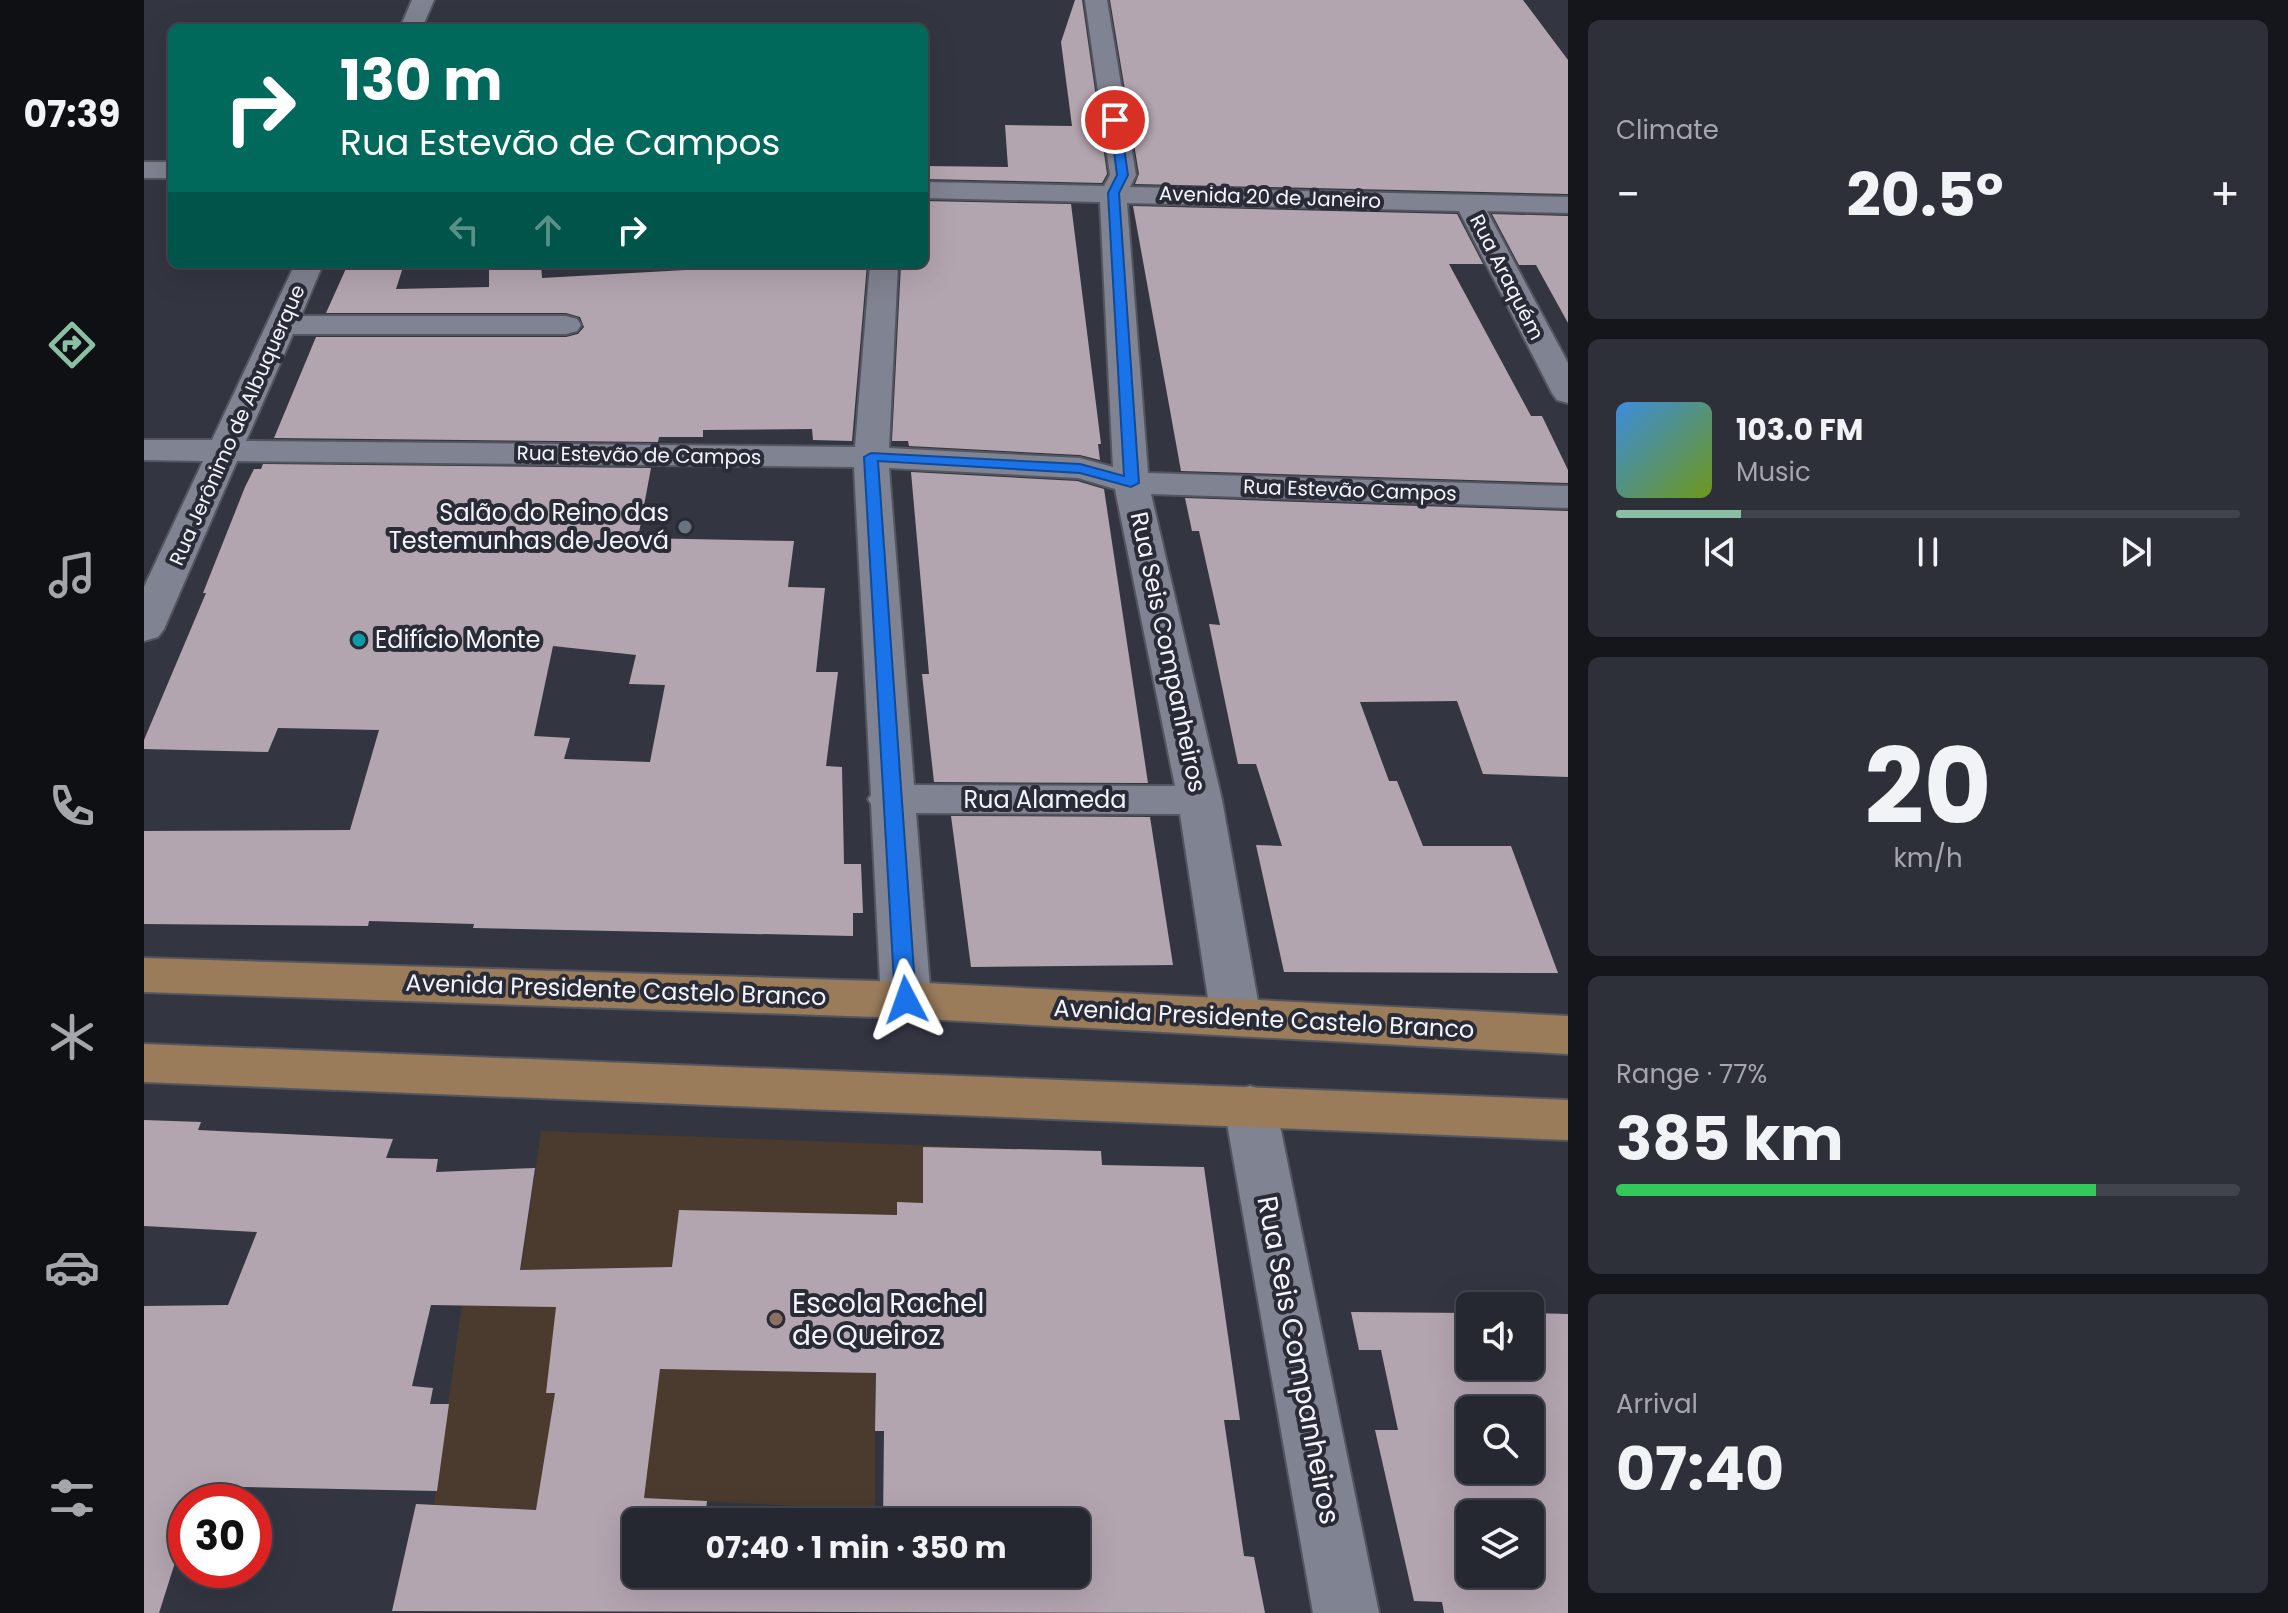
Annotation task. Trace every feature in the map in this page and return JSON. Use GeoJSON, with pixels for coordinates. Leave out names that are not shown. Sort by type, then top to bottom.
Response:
{"type":"FeatureCollection","features":[{"type":"Feature","properties":{"kind":"main road","name":"Avenida Presidente Castelo Branco"},"geometry":{"type":"LineString","coordinates":[[144,975],[906,1000],[1568,1035]]}},
{"type":"Feature","properties":{"kind":"main road"},"geometry":{"type":"LineString","coordinates":[[144,1063],[1568,1120]]}},
{"type":"Feature","properties":{"kind":"street"},"geometry":{"type":"LineString","coordinates":[[413,24],[423,0]]}},
{"type":"Feature","properties":{"kind":"street","name":"Rua Seis Companheiros"},"geometry":{"type":"LineString","coordinates":[[1096,0],[1123,175],[1113,193],[1131,483],[1200,800],[1236,1018]]}},
{"type":"Feature","properties":{"kind":"street"},"geometry":{"type":"LineString","coordinates":[[144,170],[168,170]]}},
{"type":"Feature","properties":{"kind":"street","name":"Avenida 20 de Janeiro"},"geometry":{"type":"LineString","coordinates":[[928,190],[1568,205]]}},
{"type":"Feature","properties":{"kind":"street","name":"Rua Araquém"},"geometry":{"type":"LineString","coordinates":[[1469,203],[1568,393]]}},
{"type":"Feature","properties":{"kind":"street","name":"Rua Jerônimo de Albuquerque"},"geometry":{"type":"LineString","coordinates":[[144,629],[307,268]]}},
{"type":"Feature","properties":{"kind":"street"},"geometry":{"type":"LineString","coordinates":[[884,268],[871,457],[890,799],[906,1000]]}},
{"type":"Feature","properties":{"kind":"street"},"geometry":{"type":"LineString","coordinates":[[282,325],[566,325]]}},
{"type":"Feature","properties":{"kind":"street","name":"Rua Estevão de Campos"},"geometry":{"type":"LineString","coordinates":[[144,450],[871,457],[1080,468],[1131,483]]}},
{"type":"Feature","properties":{"kind":"street","name":"Rua Estevão Campos"},"geometry":{"type":"LineString","coordinates":[[1131,483],[1568,497]]}},
{"type":"Feature","properties":{"kind":"street","name":"Rua Alameda"},"geometry":{"type":"LineString","coordinates":[[890,799],[1200,800]]}},
{"type":"Feature","properties":{"kind":"street","name":"Rua Seis Companheiros"},"geometry":{"type":"LineString","coordinates":[[1250,1106],[1346,1613]]}},
{"type":"Feature","properties":{"kind":"shaded area","name":"Escola Rachel de Queiroz"},"geometry":{"type":"Polygon","coordinates":[[[541,1131],[1074,1151],[875,1337],[875,1508],[645,1498],[643,1508],[622,1508],[622,1513],[434,1506],[462,1304],[516,1304],[541,1131]]]}},
{"type":"Feature","properties":{"kind":"building"},"geometry":{"type":"Polygon","coordinates":[[[1075,0],[1082,0],[1107,174],[1102,183],[928,179],[928,166],[1008,167],[1005,125],[1072,126],[1061,42],[1075,0]]]}},
{"type":"Feature","properties":{"kind":"building"},"geometry":{"type":"Polygon","coordinates":[[[1110,0],[1523,0],[1568,60],[1568,194],[1135,184],[1139,174],[1110,0]]]}},
{"type":"Feature","properties":{"kind":"building"},"geometry":{"type":"Polygon","coordinates":[[[928,201],[1071,204],[1101,444],[1098,444],[1100,460],[1080,455],[909,446],[908,441],[892,441],[901,268],[928,268],[928,201]]]}},
{"type":"Feature","properties":{"kind":"building"},"geometry":{"type":"Polygon","coordinates":[[[1133,206],[1457,214],[1483,264],[1449,264],[1531,416],[1542,416],[1568,470],[1568,483],[1181,471],[1133,206]]]}},
{"type":"Feature","properties":{"kind":"building"},"geometry":{"type":"Polygon","coordinates":[[[1492,214],[1568,216],[1568,323],[1536,265],[1519,265],[1492,214]]]}},
{"type":"Feature","properties":{"kind":"building"},"geometry":{"type":"Polygon","coordinates":[[[346,268],[403,268],[396,289],[489,287],[489,268],[541,268],[542,278],[686,268],[867,268],[852,441],[813,440],[812,429],[703,430],[703,437],[659,437],[658,442],[274,438],[316,337],[566,337],[578,334],[584,327],[580,317],[566,313],[326,313],[346,268]]]}},
{"type":"Feature","properties":{"kind":"building"},"geometry":{"type":"Polygon","coordinates":[[[263,464],[651,468],[638,538],[794,541],[788,587],[825,588],[816,672],[838,672],[826,766],[842,767],[844,864],[861,864],[863,913],[853,913],[853,936],[473,928],[474,924],[369,921],[368,926],[144,924],[144,831],[350,830],[379,730],[278,728],[268,752],[144,749],[144,740],[206,593],[203,593],[245,487],[254,469],[261,469],[263,464]],[[553,646],[534,736],[570,738],[564,759],[650,762],[665,685],[629,684],[636,655],[553,646]]]}},
{"type":"Feature","properties":{"kind":"building"},"geometry":{"type":"Polygon","coordinates":[[[911,472],[1077,481],[1104,489],[1148,783],[934,782],[922,674],[929,674],[911,472]]]}},
{"type":"Feature","properties":{"kind":"building"},"geometry":{"type":"Polygon","coordinates":[[[1185,498],[1568,511],[1568,777],[1483,774],[1457,701],[1360,702],[1389,781],[1397,781],[1423,846],[1511,846],[1558,973],[1284,972],[1256,845],[1282,846],[1256,764],[1238,764],[1209,624],[1220,625],[1199,531],[1192,531],[1185,498]]]}},
{"type":"Feature","properties":{"kind":"building"},"geometry":{"type":"Polygon","coordinates":[[[951,816],[1150,817],[1173,965],[971,967],[951,816]]]}},
{"type":"Feature","properties":{"kind":"building"},"geometry":{"type":"Polygon","coordinates":[[[144,1120],[201,1122],[198,1130],[393,1139],[386,1158],[438,1159],[436,1172],[535,1168],[520,1270],[672,1267],[679,1210],[897,1215],[897,1202],[923,1203],[923,1147],[1101,1151],[1102,1165],[1204,1167],[1240,1420],[1224,1420],[1244,1556],[1254,1557],[1265,1613],[392,1611],[416,1504],[536,1510],[555,1393],[546,1393],[556,1307],[431,1305],[412,1386],[433,1388],[430,1404],[449,1404],[437,1491],[272,1488],[272,1484],[168,1484],[168,1585],[159,1613],[144,1613],[144,1306],[228,1305],[257,1232],[144,1226],[144,1120]],[[660,1369],[644,1498],[707,1501],[706,1508],[622,1508],[622,1588],[1090,1588],[1090,1508],[883,1508],[884,1431],[875,1431],[876,1373],[660,1369]]]}},
{"type":"Feature","properties":{"kind":"building"},"geometry":{"type":"Polygon","coordinates":[[[1351,1312],[1456,1313],[1456,1380],[1544,1380],[1544,1313],[1568,1314],[1568,1613],[1444,1613],[1442,1602],[1414,1601],[1375,1430],[1398,1430],[1381,1350],[1359,1350],[1351,1312]]]}},
{"type":"Feature","properties":{"kind":"place","name":"Salão do Reino das Testemunhas de Jeová"},"geometry":{"type":"Point","coordinates":[685,527]}},
{"type":"Feature","properties":{"kind":"place","name":"Edifício Monte"},"geometry":{"type":"Point","coordinates":[359,640]}},
{"type":"Feature","properties":{"kind":"place","name":"Escola Rachel de Queiroz"},"geometry":{"type":"Point","coordinates":[776,1319]}},
{"type":"Feature","properties":{"kind":"route"},"geometry":{"type":"LineString","coordinates":[[906,1000],[890,799],[871,457],[1080,468],[1131,483],[1113,193],[1123,175],[1115,120]]}}]}
